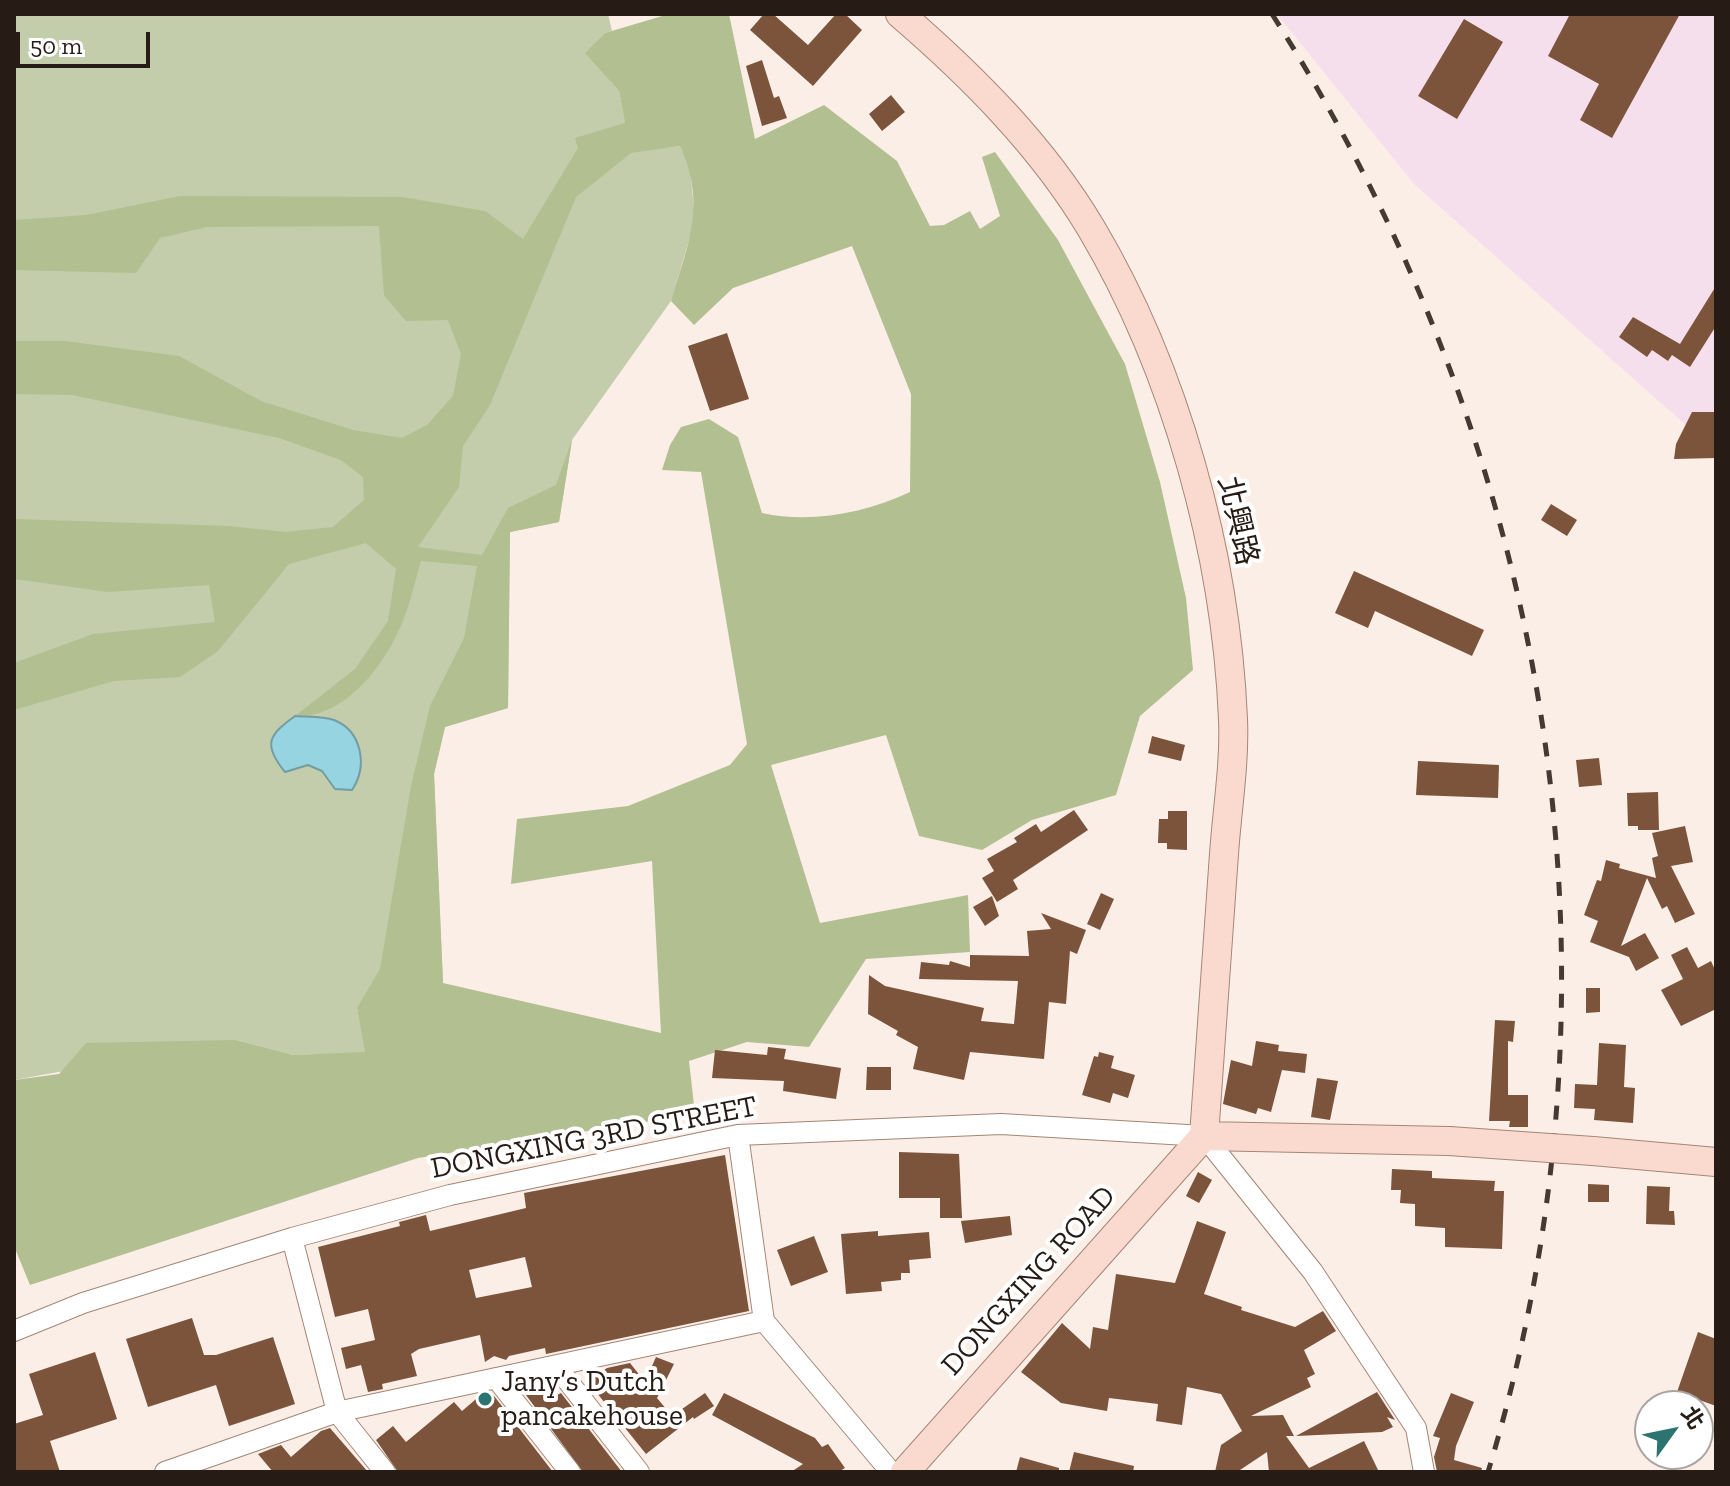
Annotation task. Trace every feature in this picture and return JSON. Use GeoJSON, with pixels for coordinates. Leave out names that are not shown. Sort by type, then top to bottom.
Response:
{"type":"FeatureCollection","features":[{"type":"Feature","properties":{"kind":"street","name":"北興路"},"geometry":{"type":"LineString","coordinates":[[900,14],[963,68],[1010,121],[1090,227],[1140,322],[1178,423],[1225,616],[1233,722],[1204,1136]]}},
{"type":"Feature","properties":{"kind":"street","name":"DONGXING 3RD STREET"},"geometry":{"type":"LineString","coordinates":[[14,1331],[83,1303],[292,1238],[450,1195],[738,1135],[1001,1124],[1204,1136]]}},
{"type":"Feature","properties":{"kind":"street"},"geometry":{"type":"LineString","coordinates":[[738,1135],[764,1321],[891,1472]]}},
{"type":"Feature","properties":{"kind":"street"},"geometry":{"type":"LineString","coordinates":[[1204,1136],[1449,1141],[1716,1162]]}},
{"type":"Feature","properties":{"kind":"street"},"geometry":{"type":"LineString","coordinates":[[1204,1136],[1313,1272],[1416,1428],[1424,1472]]}},
{"type":"Feature","properties":{"kind":"street","name":"DONGXING ROAD"},"geometry":{"type":"LineString","coordinates":[[905,1472],[1204,1136]]}},
{"type":"Feature","properties":{"kind":"street"},"geometry":{"type":"LineString","coordinates":[[292,1238],[337,1412],[385,1472]]}},
{"type":"Feature","properties":{"kind":"street"},"geometry":{"type":"LineString","coordinates":[[165,1472],[337,1412],[764,1321]]}},
{"type":"Feature","properties":{"kind":"street"},"geometry":{"type":"LineString","coordinates":[[556,1366],[639,1472]]}},
{"type":"Feature","properties":{"kind":"street"},"geometry":{"type":"LineString","coordinates":[[496,1378],[570,1472]]}},
{"type":"Feature","properties":{"kind":"shaded area"},"geometry":{"type":"Polygon","coordinates":[[[1277,14],[1716,14],[1716,452],[1414,184],[1277,14]]]}},
{"type":"Feature","properties":{"kind":"green space"},"geometry":{"type":"Polygon","coordinates":[[[14,14],[608,14],[612,31],[605,33],[586,53],[619,91],[631,152],[680,146],[690,167],[695,220],[671,301],[572,440],[559,522],[510,532],[508,708],[445,727],[434,774],[443,983],[357,1008],[366,1053],[294,1055],[236,1040],[14,1080],[14,14]]]}},
{"type":"Feature","properties":{"kind":"green space"},"geometry":{"type":"Polygon","coordinates":[[[669,14],[729,14],[755,139],[824,105],[897,161],[930,226],[944,225],[970,211],[980,229],[1000,216],[982,157],[995,152],[1058,240],[1125,364],[1160,482],[1186,598],[1193,670],[1140,716],[1116,795],[1032,820],[982,850],[919,836],[886,735],[771,765],[820,923],[968,895],[970,952],[866,959],[809,1047],[747,1042],[689,1061],[695,1114],[418,1158],[30,1285],[14,1246],[14,1080],[59,1074],[86,1043],[236,1040],[294,1055],[365,1052],[357,1008],[380,969],[411,786],[430,706],[464,638],[477,566],[421,561],[402,624],[381,662],[370,677],[343,701],[312,715],[295,716],[355,669],[388,621],[396,569],[366,543],[289,564],[218,651],[180,677],[114,681],[14,710],[14,663],[93,634],[215,622],[209,585],[108,592],[14,579],[14,519],[229,526],[286,532],[333,527],[364,500],[363,477],[341,460],[279,438],[72,395],[14,394],[14,341],[65,341],[179,356],[261,401],[353,430],[402,438],[427,425],[453,396],[461,354],[448,320],[406,321],[384,295],[379,226],[207,227],[160,238],[136,273],[14,270],[14,220],[86,215],[180,196],[402,197],[485,211],[523,239],[578,148],[575,138],[625,123],[619,91],[585,53],[605,33],[669,14]],[[680,146],[631,153],[576,197],[490,405],[463,446],[459,487],[418,547],[482,555],[508,508],[556,485],[572,440],[559,522],[510,532],[508,708],[445,727],[434,774],[443,983],[661,1033],[652,861],[511,884],[517,819],[628,806],[730,765],[747,744],[701,472],[662,470],[670,445],[681,427],[709,419],[738,437],[762,513],[818,517],[875,506],[910,492],[911,394],[852,246],[733,288],[694,325],[671,301],[692,224],[694,206],[688,167],[680,146]]]}},
{"type":"Feature","properties":{"kind":"water"},"geometry":{"type":"Polygon","coordinates":[[[295,716],[334,720],[351,732],[360,750],[361,760],[352,790],[335,789],[322,771],[308,765],[285,772],[273,754],[272,741],[279,729],[295,716]]]}},
{"type":"Feature","properties":{"kind":"building"},"geometry":{"type":"Polygon","coordinates":[[[764,14],[773,14],[808,45],[836,14],[845,14],[862,30],[813,86],[750,30],[764,14]]]}},
{"type":"Feature","properties":{"kind":"building"},"geometry":{"type":"Polygon","coordinates":[[[1570,14],[1680,14],[1612,138],[1580,120],[1599,84],[1548,56],[1570,14]]]}},
{"type":"Feature","properties":{"kind":"building"},"geometry":{"type":"Polygon","coordinates":[[[1464,19],[1503,42],[1457,119],[1418,96],[1464,19]]]}},
{"type":"Feature","properties":{"kind":"building"},"geometry":{"type":"Polygon","coordinates":[[[762,60],[774,98],[779,96],[787,118],[762,126],[746,66],[762,60]]]}},
{"type":"Feature","properties":{"kind":"building"},"geometry":{"type":"Polygon","coordinates":[[[891,95],[905,112],[882,131],[869,114],[891,95]]]}},
{"type":"Feature","properties":{"kind":"building"},"geometry":{"type":"Polygon","coordinates":[[[1716,286],[1716,326],[1690,367],[1672,355],[1668,361],[1652,350],[1647,357],[1619,337],[1633,317],[1680,344],[1716,286]]]}},
{"type":"Feature","properties":{"kind":"building"},"geometry":{"type":"Polygon","coordinates":[[[727,333],[749,399],[710,411],[688,346],[727,333]]]}},
{"type":"Feature","properties":{"kind":"building"},"geometry":{"type":"Polygon","coordinates":[[[1692,412],[1716,412],[1716,458],[1674,459],[1676,444],[1692,412]]]}},
{"type":"Feature","properties":{"kind":"building"},"geometry":{"type":"Polygon","coordinates":[[[1551,504],[1577,520],[1567,536],[1541,520],[1551,504]]]}},
{"type":"Feature","properties":{"kind":"building"},"geometry":{"type":"Polygon","coordinates":[[[1354,571],[1484,630],[1472,656],[1375,611],[1368,628],[1335,613],[1354,571]]]}},
{"type":"Feature","properties":{"kind":"building"},"geometry":{"type":"Polygon","coordinates":[[[1152,736],[1185,745],[1181,761],[1148,753],[1152,736]]]}},
{"type":"Feature","properties":{"kind":"building"},"geometry":{"type":"Polygon","coordinates":[[[1599,758],[1602,785],[1579,787],[1576,760],[1599,758]]]}},
{"type":"Feature","properties":{"kind":"building"},"geometry":{"type":"Polygon","coordinates":[[[1418,761],[1499,765],[1498,798],[1416,795],[1418,761]]]}},
{"type":"Feature","properties":{"kind":"building"},"geometry":{"type":"Polygon","coordinates":[[[1658,792],[1659,830],[1638,830],[1638,826],[1628,826],[1627,793],[1658,792]]]}},
{"type":"Feature","properties":{"kind":"building"},"geometry":{"type":"Polygon","coordinates":[[[1074,810],[1088,830],[1013,880],[1018,889],[997,902],[982,878],[994,871],[987,859],[1017,842],[1014,838],[1036,824],[1041,832],[1074,810]]]}},
{"type":"Feature","properties":{"kind":"building"},"geometry":{"type":"Polygon","coordinates":[[[1168,811],[1187,811],[1187,850],[1167,849],[1167,843],[1158,843],[1159,819],[1168,819],[1168,811]]]}},
{"type":"Feature","properties":{"kind":"building"},"geometry":{"type":"Polygon","coordinates":[[[1685,826],[1693,862],[1671,866],[1695,914],[1675,923],[1667,906],[1662,909],[1647,878],[1621,946],[1645,933],[1659,958],[1636,971],[1629,957],[1590,942],[1598,921],[1584,915],[1597,880],[1601,881],[1606,860],[1620,864],[1619,868],[1656,878],[1652,858],[1658,856],[1652,833],[1685,826]]]}},
{"type":"Feature","properties":{"kind":"building"},"geometry":{"type":"Polygon","coordinates":[[[1101,893],[1114,899],[1100,930],[1087,924],[1101,893]]]}},
{"type":"Feature","properties":{"kind":"building"},"geometry":{"type":"Polygon","coordinates":[[[992,896],[999,916],[985,926],[973,907],[992,896]]]}},
{"type":"Feature","properties":{"kind":"building"},"geometry":{"type":"Polygon","coordinates":[[[1041,913],[1086,930],[1077,954],[1070,951],[1066,1004],[1049,1002],[1044,1059],[970,1052],[964,1080],[913,1069],[918,1047],[868,1014],[869,975],[885,986],[984,1008],[981,1021],[1014,1024],[1018,981],[919,979],[921,962],[949,965],[950,961],[970,967],[970,955],[1029,956],[1027,931],[1051,929],[1041,913]]]}},
{"type":"Feature","properties":{"kind":"building"},"geometry":{"type":"Polygon","coordinates":[[[1687,947],[1698,968],[1711,961],[1716,972],[1716,1009],[1681,1026],[1661,990],[1683,979],[1671,955],[1687,947]]]}},
{"type":"Feature","properties":{"kind":"building"},"geometry":{"type":"Polygon","coordinates":[[[1586,988],[1600,988],[1600,1012],[1586,1013],[1586,988]]]}},
{"type":"Feature","properties":{"kind":"building"},"geometry":{"type":"Polygon","coordinates":[[[1495,1020],[1515,1021],[1513,1042],[1508,1041],[1508,1095],[1528,1095],[1528,1127],[1509,1127],[1510,1121],[1489,1121],[1495,1020]]]}},
{"type":"Feature","properties":{"kind":"building"},"geometry":{"type":"Polygon","coordinates":[[[1256,1041],[1279,1045],[1278,1051],[1307,1054],[1305,1073],[1282,1070],[1271,1112],[1258,1108],[1256,1114],[1223,1104],[1231,1060],[1252,1066],[1256,1041]]]}},
{"type":"Feature","properties":{"kind":"building"},"geometry":{"type":"Polygon","coordinates":[[[1599,1043],[1626,1045],[1624,1087],[1635,1088],[1633,1123],[1594,1120],[1595,1109],[1574,1108],[1575,1084],[1597,1085],[1599,1043]]]}},
{"type":"Feature","properties":{"kind":"building"},"geometry":{"type":"Polygon","coordinates":[[[768,1047],[786,1049],[784,1059],[841,1068],[836,1099],[783,1091],[784,1081],[712,1078],[715,1050],[767,1055],[768,1047]]]}},
{"type":"Feature","properties":{"kind":"building"},"geometry":{"type":"Polygon","coordinates":[[[1099,1052],[1114,1056],[1111,1068],[1135,1075],[1128,1098],[1113,1093],[1110,1103],[1082,1095],[1094,1056],[1098,1057],[1099,1052]]]}},
{"type":"Feature","properties":{"kind":"building"},"geometry":{"type":"Polygon","coordinates":[[[867,1067],[891,1067],[891,1090],[866,1090],[867,1067]]]}},
{"type":"Feature","properties":{"kind":"building"},"geometry":{"type":"Polygon","coordinates":[[[1317,1078],[1338,1081],[1330,1120],[1311,1117],[1317,1078]]]}},
{"type":"Feature","properties":{"kind":"building"},"geometry":{"type":"Polygon","coordinates":[[[899,1152],[959,1154],[962,1218],[940,1218],[940,1198],[899,1198],[899,1152]]]}},
{"type":"Feature","properties":{"kind":"building"},"geometry":{"type":"Polygon","coordinates":[[[725,1155],[749,1311],[546,1354],[545,1348],[509,1356],[506,1360],[494,1356],[485,1362],[480,1335],[419,1349],[411,1354],[417,1376],[382,1384],[383,1389],[368,1392],[361,1365],[346,1369],[341,1348],[375,1340],[368,1309],[335,1317],[318,1247],[400,1226],[399,1222],[426,1215],[430,1231],[526,1208],[524,1193],[725,1155]],[[525,1257],[469,1270],[476,1298],[532,1287],[525,1257]]]}},
{"type":"Feature","properties":{"kind":"building"},"geometry":{"type":"Polygon","coordinates":[[[1392,1169],[1432,1171],[1432,1178],[1495,1181],[1494,1191],[1504,1191],[1502,1249],[1445,1247],[1445,1228],[1415,1226],[1415,1204],[1400,1203],[1401,1190],[1391,1190],[1392,1169]]]}},
{"type":"Feature","properties":{"kind":"building"},"geometry":{"type":"Polygon","coordinates":[[[1198,1172],[1212,1180],[1199,1203],[1186,1196],[1198,1172]]]}},
{"type":"Feature","properties":{"kind":"building"},"geometry":{"type":"Polygon","coordinates":[[[1588,1184],[1609,1185],[1609,1202],[1588,1202],[1588,1184]]]}},
{"type":"Feature","properties":{"kind":"building"},"geometry":{"type":"Polygon","coordinates":[[[1647,1186],[1670,1187],[1669,1211],[1674,1211],[1675,1225],[1646,1224],[1647,1186]]]}},
{"type":"Feature","properties":{"kind":"building"},"geometry":{"type":"Polygon","coordinates":[[[1010,1216],[1012,1235],[965,1243],[961,1221],[1010,1216]]]}},
{"type":"Feature","properties":{"kind":"building"},"geometry":{"type":"Polygon","coordinates":[[[1197,1221],[1226,1232],[1204,1294],[1242,1307],[1241,1310],[1295,1327],[1323,1311],[1336,1331],[1304,1350],[1315,1374],[1307,1378],[1311,1387],[1251,1416],[1283,1415],[1294,1436],[1286,1436],[1309,1468],[1364,1441],[1379,1472],[1269,1472],[1267,1452],[1237,1472],[1215,1472],[1221,1445],[1242,1431],[1221,1394],[1187,1387],[1182,1425],[1156,1421],[1158,1404],[1109,1398],[1107,1411],[1061,1403],[1021,1372],[1062,1323],[1090,1349],[1093,1327],[1108,1330],[1116,1274],[1175,1283],[1197,1221]]]}},
{"type":"Feature","properties":{"kind":"building"},"geometry":{"type":"Polygon","coordinates":[[[878,1231],[878,1236],[929,1232],[931,1258],[909,1260],[910,1273],[901,1273],[901,1280],[881,1282],[882,1291],[846,1294],[841,1234],[878,1231]]]}},
{"type":"Feature","properties":{"kind":"building"},"geometry":{"type":"Polygon","coordinates":[[[814,1236],[828,1272],[791,1286],[777,1250],[814,1236]]]}},
{"type":"Feature","properties":{"kind":"building"},"geometry":{"type":"Polygon","coordinates":[[[192,1318],[204,1355],[216,1355],[273,1337],[295,1404],[229,1426],[216,1385],[148,1407],[126,1339],[192,1318]]]}},
{"type":"Feature","properties":{"kind":"building"},"geometry":{"type":"Polygon","coordinates":[[[1698,1332],[1716,1339],[1716,1406],[1714,1390],[1678,1390],[1698,1332]]]}},
{"type":"Feature","properties":{"kind":"building"},"geometry":{"type":"Polygon","coordinates":[[[95,1352],[117,1419],[50,1441],[60,1472],[14,1472],[14,1424],[43,1415],[29,1374],[95,1352]]]}},
{"type":"Feature","properties":{"kind":"building"},"geometry":{"type":"Polygon","coordinates":[[[656,1357],[674,1364],[657,1398],[672,1416],[705,1393],[714,1406],[693,1417],[646,1454],[588,1382],[607,1368],[630,1363],[645,1382],[656,1357]]]}},
{"type":"Feature","properties":{"kind":"building"},"geometry":{"type":"Polygon","coordinates":[[[546,1381],[557,1395],[561,1393],[622,1472],[583,1472],[523,1391],[532,1384],[546,1381]]]}},
{"type":"Feature","properties":{"kind":"building"},"geometry":{"type":"Polygon","coordinates":[[[491,1392],[553,1472],[398,1472],[376,1440],[393,1426],[406,1442],[454,1402],[462,1411],[482,1394],[491,1392]]]}},
{"type":"Feature","properties":{"kind":"building"},"geometry":{"type":"Polygon","coordinates":[[[1377,1392],[1395,1420],[1387,1417],[1393,1427],[1382,1432],[1296,1436],[1377,1392]]]}},
{"type":"Feature","properties":{"kind":"building"},"geometry":{"type":"Polygon","coordinates":[[[724,1393],[815,1438],[822,1447],[828,1444],[845,1468],[838,1472],[791,1472],[803,1464],[712,1415],[724,1393]]]}},
{"type":"Feature","properties":{"kind":"building"},"geometry":{"type":"Polygon","coordinates":[[[1451,1393],[1474,1402],[1456,1446],[1454,1460],[1482,1468],[1481,1472],[1437,1472],[1434,1457],[1440,1438],[1433,1436],[1451,1393]]]}},
{"type":"Feature","properties":{"kind":"building"},"geometry":{"type":"Polygon","coordinates":[[[330,1428],[368,1472],[273,1472],[258,1454],[281,1445],[291,1457],[321,1431],[330,1428]]]}},
{"type":"Feature","properties":{"kind":"building"},"geometry":{"type":"Polygon","coordinates":[[[1074,1452],[1134,1466],[1133,1472],[1069,1472],[1074,1452]]]}},
{"type":"Feature","properties":{"kind":"building"},"geometry":{"type":"Polygon","coordinates":[[[1020,1457],[1059,1468],[1059,1472],[1016,1472],[1020,1457]]]}},
{"type":"Feature","properties":{"kind":"railway"},"geometry":{"type":"LineString","coordinates":[[1272,14],[1368,182],[1445,356],[1503,536],[1542,719],[1560,906],[1558,1095],[1534,1284],[1488,1472]]}},
{"type":"Feature","properties":{"kind":"place","name":"Jany’s Dutch pancakehouse"},"geometry":{"type":"Point","coordinates":[485,1399]}}]}
